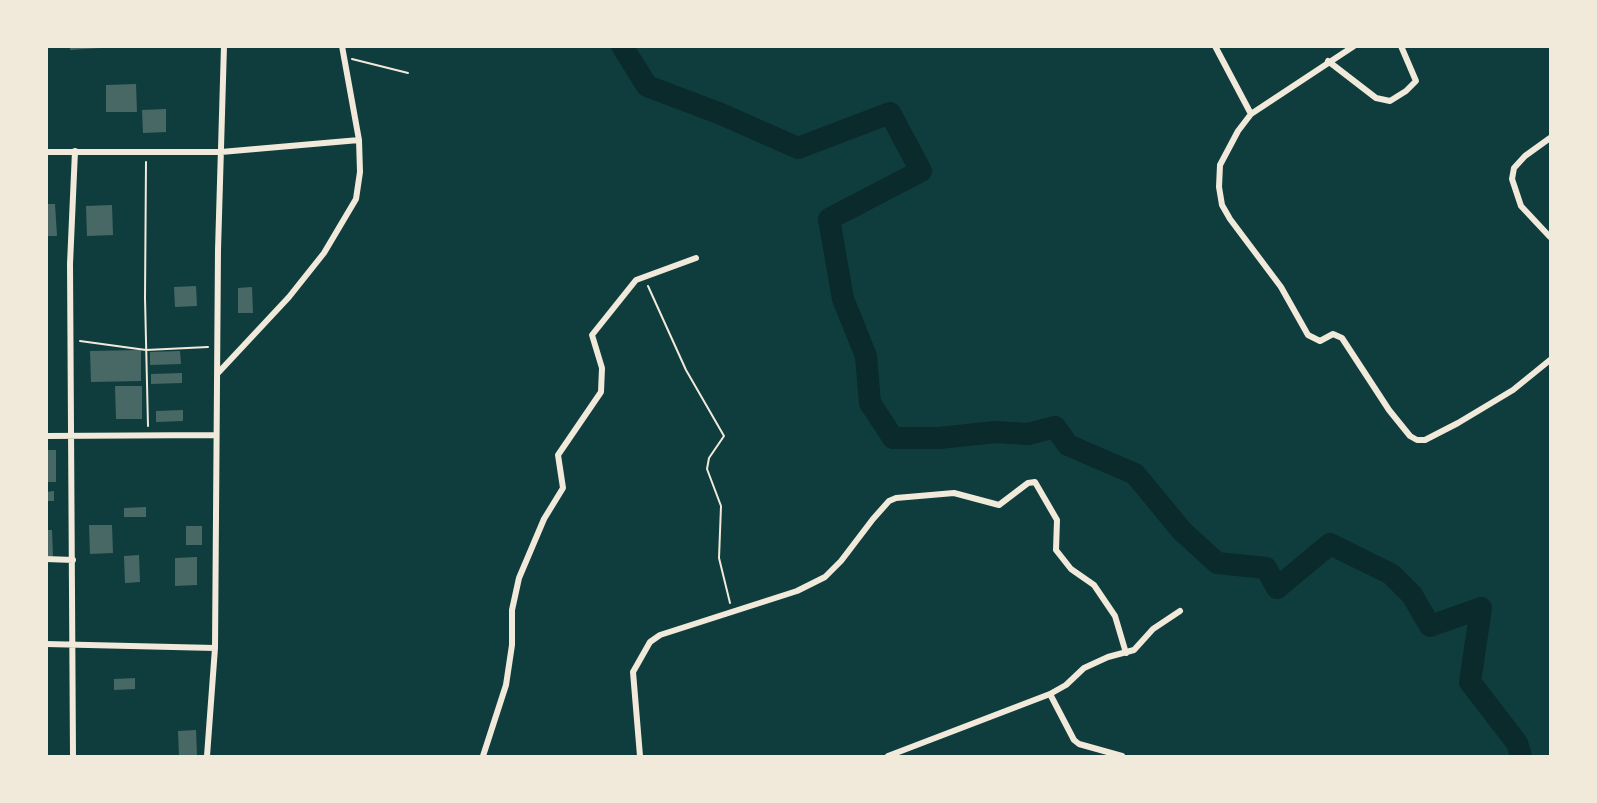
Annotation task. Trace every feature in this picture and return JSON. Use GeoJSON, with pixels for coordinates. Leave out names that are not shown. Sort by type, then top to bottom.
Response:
{"type":"FeatureCollection","features":[{"type":"Feature","properties":{"kind":"street"},"geometry":{"type":"LineString","coordinates":[[207,756],[215,648],[216,435],[224,46]]}},
{"type":"Feature","properties":{"kind":"street"},"geometry":{"type":"LineString","coordinates":[[218,373],[289,297],[324,253],[356,199],[359,140],[342,46]]}},
{"type":"Feature","properties":{"kind":"street"},"geometry":{"type":"LineString","coordinates":[[1215,46],[1251,114]]}},
{"type":"Feature","properties":{"kind":"street"},"geometry":{"type":"LineString","coordinates":[[1354,46],[1328,61],[1251,114],[1228,148],[1220,165],[1219,187],[1222,205],[1230,219],[1281,287],[1303,328],[1320,341],[1334,334],[1342,338],[1410,436],[1417,440],[1435,436],[1513,390],[1551,360]]}},
{"type":"Feature","properties":{"kind":"street"},"geometry":{"type":"LineString","coordinates":[[1328,61],[1376,98],[1390,100],[1406,91],[1416,81],[1401,46]]}},
{"type":"Feature","properties":{"kind":"street"},"geometry":{"type":"LineString","coordinates":[[1551,138],[1514,168],[1512,179],[1521,206],[1551,237]]}},
{"type":"Feature","properties":{"kind":"street"},"geometry":{"type":"LineString","coordinates":[[46,152],[221,152],[359,140]]}},
{"type":"Feature","properties":{"kind":"street"},"geometry":{"type":"LineString","coordinates":[[73,756],[74,560],[70,264],[75,151]]}},
{"type":"Feature","properties":{"kind":"street"},"geometry":{"type":"LineString","coordinates":[[483,756],[506,686],[512,645],[512,610],[519,578],[544,519],[562,488],[558,455],[601,392],[602,368],[592,335],[627,289],[643,275],[696,258]]}},
{"type":"Feature","properties":{"kind":"street"},"geometry":{"type":"LineString","coordinates":[[46,436],[216,435]]}},
{"type":"Feature","properties":{"kind":"street"},"geometry":{"type":"LineString","coordinates":[[640,756],[633,672],[639,657],[650,642],[660,635],[797,591],[825,577],[841,561],[889,501],[896,498],[954,493],[999,505],[1032,482],[1038,485],[1041,497],[1057,520],[1056,550],[1071,569],[1094,585],[1115,616],[1126,653]]}},
{"type":"Feature","properties":{"kind":"street"},"geometry":{"type":"LineString","coordinates":[[46,559],[74,560]]}},
{"type":"Feature","properties":{"kind":"street"},"geometry":{"type":"LineString","coordinates":[[888,756],[1050,694],[1066,685],[1084,668],[1108,657],[1134,650],[1153,629],[1180,611]]}},
{"type":"Feature","properties":{"kind":"street"},"geometry":{"type":"LineString","coordinates":[[46,644],[215,648]]}},
{"type":"Feature","properties":{"kind":"street"},"geometry":{"type":"LineString","coordinates":[[1050,694],[1074,740],[1079,744],[1122,756]]}},
{"type":"Feature","properties":{"kind":"path"},"geometry":{"type":"LineString","coordinates":[[345,60],[356,59],[408,73]]}},
{"type":"Feature","properties":{"kind":"path"},"geometry":{"type":"LineString","coordinates":[[147,152],[148,435]]}},
{"type":"Feature","properties":{"kind":"path"},"geometry":{"type":"LineString","coordinates":[[643,275],[686,370],[723,432],[724,439],[709,458],[707,469],[721,506],[718,558],[732,611]]}},
{"type":"Feature","properties":{"kind":"path"},"geometry":{"type":"LineString","coordinates":[[71,340],[146,350],[218,347]]}},
{"type":"Feature","properties":{"kind":"building"},"geometry":{"type":"Polygon","coordinates":[[[70,46],[101,46],[101,48],[70,50],[70,46]]]}},
{"type":"Feature","properties":{"kind":"building"},"geometry":{"type":"Polygon","coordinates":[[[136,84],[137,112],[106,112],[106,85],[136,84]]]}},
{"type":"Feature","properties":{"kind":"building"},"geometry":{"type":"Polygon","coordinates":[[[166,109],[166,132],[143,133],[142,110],[166,109]]]}},
{"type":"Feature","properties":{"kind":"building"},"geometry":{"type":"Polygon","coordinates":[[[46,204],[55,204],[57,236],[46,236],[46,204]]]}},
{"type":"Feature","properties":{"kind":"building"},"geometry":{"type":"Polygon","coordinates":[[[112,205],[113,235],[87,236],[86,206],[112,205]]]}},
{"type":"Feature","properties":{"kind":"building"},"geometry":{"type":"Polygon","coordinates":[[[196,286],[197,306],[175,307],[174,287],[196,286]]]}},
{"type":"Feature","properties":{"kind":"building"},"geometry":{"type":"Polygon","coordinates":[[[252,287],[253,313],[238,313],[238,288],[252,287]]]}},
{"type":"Feature","properties":{"kind":"building"},"geometry":{"type":"Polygon","coordinates":[[[141,350],[141,381],[91,382],[90,351],[141,350]]]}},
{"type":"Feature","properties":{"kind":"building"},"geometry":{"type":"Polygon","coordinates":[[[180,351],[181,364],[150,365],[150,352],[180,351]]]}},
{"type":"Feature","properties":{"kind":"building"},"geometry":{"type":"Polygon","coordinates":[[[182,373],[182,383],[151,384],[151,374],[182,373]]]}},
{"type":"Feature","properties":{"kind":"building"},"geometry":{"type":"Polygon","coordinates":[[[115,386],[142,386],[142,419],[116,419],[115,386]]]}},
{"type":"Feature","properties":{"kind":"building"},"geometry":{"type":"Polygon","coordinates":[[[183,410],[183,421],[156,422],[156,411],[183,410]]]}},
{"type":"Feature","properties":{"kind":"building"},"geometry":{"type":"Polygon","coordinates":[[[46,450],[56,450],[56,482],[46,482],[46,450]]]}},
{"type":"Feature","properties":{"kind":"building"},"geometry":{"type":"Polygon","coordinates":[[[54,491],[54,501],[46,501],[46,492],[54,491]]]}},
{"type":"Feature","properties":{"kind":"building"},"geometry":{"type":"Polygon","coordinates":[[[146,507],[146,517],[124,517],[124,508],[146,507]]]}},
{"type":"Feature","properties":{"kind":"building"},"geometry":{"type":"Polygon","coordinates":[[[89,525],[112,525],[113,553],[90,554],[89,525]]]}},
{"type":"Feature","properties":{"kind":"building"},"geometry":{"type":"Polygon","coordinates":[[[186,526],[202,526],[202,545],[186,545],[186,526]]]}},
{"type":"Feature","properties":{"kind":"building"},"geometry":{"type":"Polygon","coordinates":[[[46,530],[52,530],[53,556],[46,556],[46,530]]]}},
{"type":"Feature","properties":{"kind":"building"},"geometry":{"type":"Polygon","coordinates":[[[139,555],[140,582],[125,583],[124,556],[139,555]]]}},
{"type":"Feature","properties":{"kind":"building"},"geometry":{"type":"Polygon","coordinates":[[[197,557],[197,585],[175,586],[175,558],[197,557]]]}},
{"type":"Feature","properties":{"kind":"building"},"geometry":{"type":"Polygon","coordinates":[[[135,678],[135,689],[114,690],[114,679],[135,678]]]}},
{"type":"Feature","properties":{"kind":"building"},"geometry":{"type":"Polygon","coordinates":[[[196,730],[197,756],[179,756],[178,731],[196,730]]]}},
{"type":"Feature","properties":{"kind":"waterway"},"geometry":{"type":"LineString","coordinates":[[622,46],[647,86],[721,114],[798,148],[890,113],[921,171],[829,219],[843,299],[866,356],[870,403],[893,438],[939,438],[996,432],[1028,434],[1055,427],[1068,445],[1135,474],[1182,531],[1217,563],[1266,568],[1277,588],[1330,544],[1391,574],[1412,595],[1430,626],[1481,608],[1470,682],[1517,743],[1521,756]]}}]}
